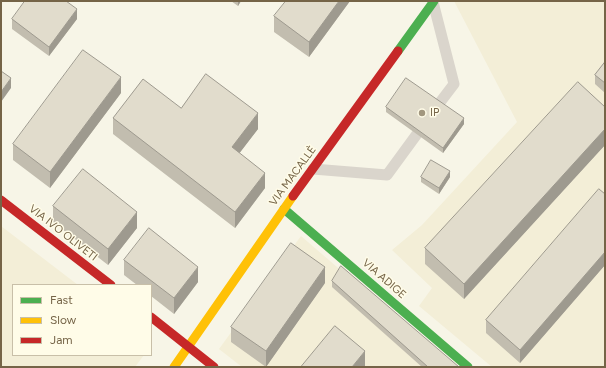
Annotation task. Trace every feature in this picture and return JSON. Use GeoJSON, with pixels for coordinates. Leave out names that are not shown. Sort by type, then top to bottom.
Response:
{"type":"FeatureCollection","features":[{"type":"Feature","properties":{"kind":"street","name":"VIA MACALLÈ"},"geometry":{"type":"LineString","coordinates":[[174,367],[284,209],[433,2]]}},
{"type":"Feature","properties":{"kind":"street","name":"VIA IVO OLIVETI"},"geometry":{"type":"LineString","coordinates":[[1,200],[110,284]]}},
{"type":"Feature","properties":{"kind":"street","name":"VIA ADIGE"},"geometry":{"type":"LineString","coordinates":[[284,209],[468,367]]}},
{"type":"Feature","properties":{"kind":"street"},"geometry":{"type":"LineString","coordinates":[[152,318],[214,367]]}},
{"type":"Feature","properties":{"kind":"lane"},"geometry":{"type":"LineString","coordinates":[[433,2],[454,84],[438,105]]}},
{"type":"Feature","properties":{"kind":"lane"},"geometry":{"type":"LineString","coordinates":[[313,169],[387,175],[417,134]]}},
{"type":"Feature","properties":{"kind":"shaded area"},"geometry":{"type":"Polygon","coordinates":[[[454,1],[605,1],[605,367],[492,367],[419,306],[432,288],[392,250],[422,225],[517,122],[454,1]]]}},
{"type":"Feature","properties":{"kind":"shaded area"},"geometry":{"type":"Polygon","coordinates":[[[1,226],[77,284],[12,284],[12,356],[143,356],[135,367],[1,367],[1,226]]]}},
{"type":"Feature","properties":{"kind":"shaded area"},"geometry":{"type":"Polygon","coordinates":[[[301,236],[453,367],[242,367],[219,349],[301,236]]]}},
{"type":"Feature","properties":{"kind":"building"},"geometry":{"type":"Polygon","coordinates":[[[25,1],[66,1],[77,9],[49,47],[12,19],[25,1]]]}},
{"type":"Feature","properties":{"kind":"building"},"geometry":{"type":"Polygon","coordinates":[[[286,1],[339,1],[309,42],[274,16],[286,1]]]}},
{"type":"Feature","properties":{"kind":"building"},"geometry":{"type":"Polygon","coordinates":[[[83,50],[121,77],[50,172],[13,144],[83,50]]]}},
{"type":"Feature","properties":{"kind":"building"},"geometry":{"type":"Polygon","coordinates":[[[605,62],[605,83],[595,75],[605,62]]]}},
{"type":"Feature","properties":{"kind":"building"},"geometry":{"type":"Polygon","coordinates":[[[1,71],[11,78],[1,92],[1,71]]]}},
{"type":"Feature","properties":{"kind":"building"},"geometry":{"type":"Polygon","coordinates":[[[206,74],[258,113],[232,147],[265,173],[235,212],[113,118],[143,79],[181,108],[206,74]]]}},
{"type":"Feature","properties":{"kind":"building"},"geometry":{"type":"Polygon","coordinates":[[[406,78],[464,118],[443,148],[386,107],[406,78]]]}},
{"type":"Feature","properties":{"kind":"building"},"geometry":{"type":"Polygon","coordinates":[[[578,82],[605,107],[605,129],[464,284],[425,248],[578,82]]]}},
{"type":"Feature","properties":{"kind":"building"},"geometry":{"type":"Polygon","coordinates":[[[431,160],[450,171],[439,188],[421,177],[431,160]]]}},
{"type":"Feature","properties":{"kind":"building"},"geometry":{"type":"Polygon","coordinates":[[[83,169],[137,212],[108,249],[53,206],[83,169]]]}},
{"type":"Feature","properties":{"kind":"building"},"geometry":{"type":"Polygon","coordinates":[[[599,189],[605,194],[605,252],[520,350],[486,320],[599,189]]]}},
{"type":"Feature","properties":{"kind":"building"},"geometry":{"type":"Polygon","coordinates":[[[149,228],[198,267],[174,298],[124,260],[149,228]]]}},
{"type":"Feature","properties":{"kind":"building"},"geometry":{"type":"Polygon","coordinates":[[[291,243],[325,267],[266,351],[231,327],[291,243]]]}},
{"type":"Feature","properties":{"kind":"building"},"geometry":{"type":"Polygon","coordinates":[[[341,266],[459,367],[428,367],[332,281],[341,266]]]}},
{"type":"Feature","properties":{"kind":"building"},"geometry":{"type":"Polygon","coordinates":[[[335,326],[365,351],[352,367],[301,367],[335,326]]]}},
{"type":"Feature","properties":{"kind":"traffic: fast"},"geometry":{"type":"LineString","coordinates":[[398,51],[434,1]]}},
{"type":"Feature","properties":{"kind":"traffic: fast"},"geometry":{"type":"LineString","coordinates":[[284,209],[468,367]]}},
{"type":"Feature","properties":{"kind":"traffic: slow"},"geometry":{"type":"LineString","coordinates":[[174,367],[293,196]]}},
{"type":"Feature","properties":{"kind":"traffic: jam"},"geometry":{"type":"LineString","coordinates":[[293,196],[398,51]]}},
{"type":"Feature","properties":{"kind":"traffic: jam"},"geometry":{"type":"LineString","coordinates":[[1,200],[110,284]]}},
{"type":"Feature","properties":{"kind":"traffic: jam"},"geometry":{"type":"LineString","coordinates":[[152,318],[214,367]]}},
{"type":"Feature","properties":{"kind":"place","name":"IP"},"geometry":{"type":"Point","coordinates":[422,113]}}]}
